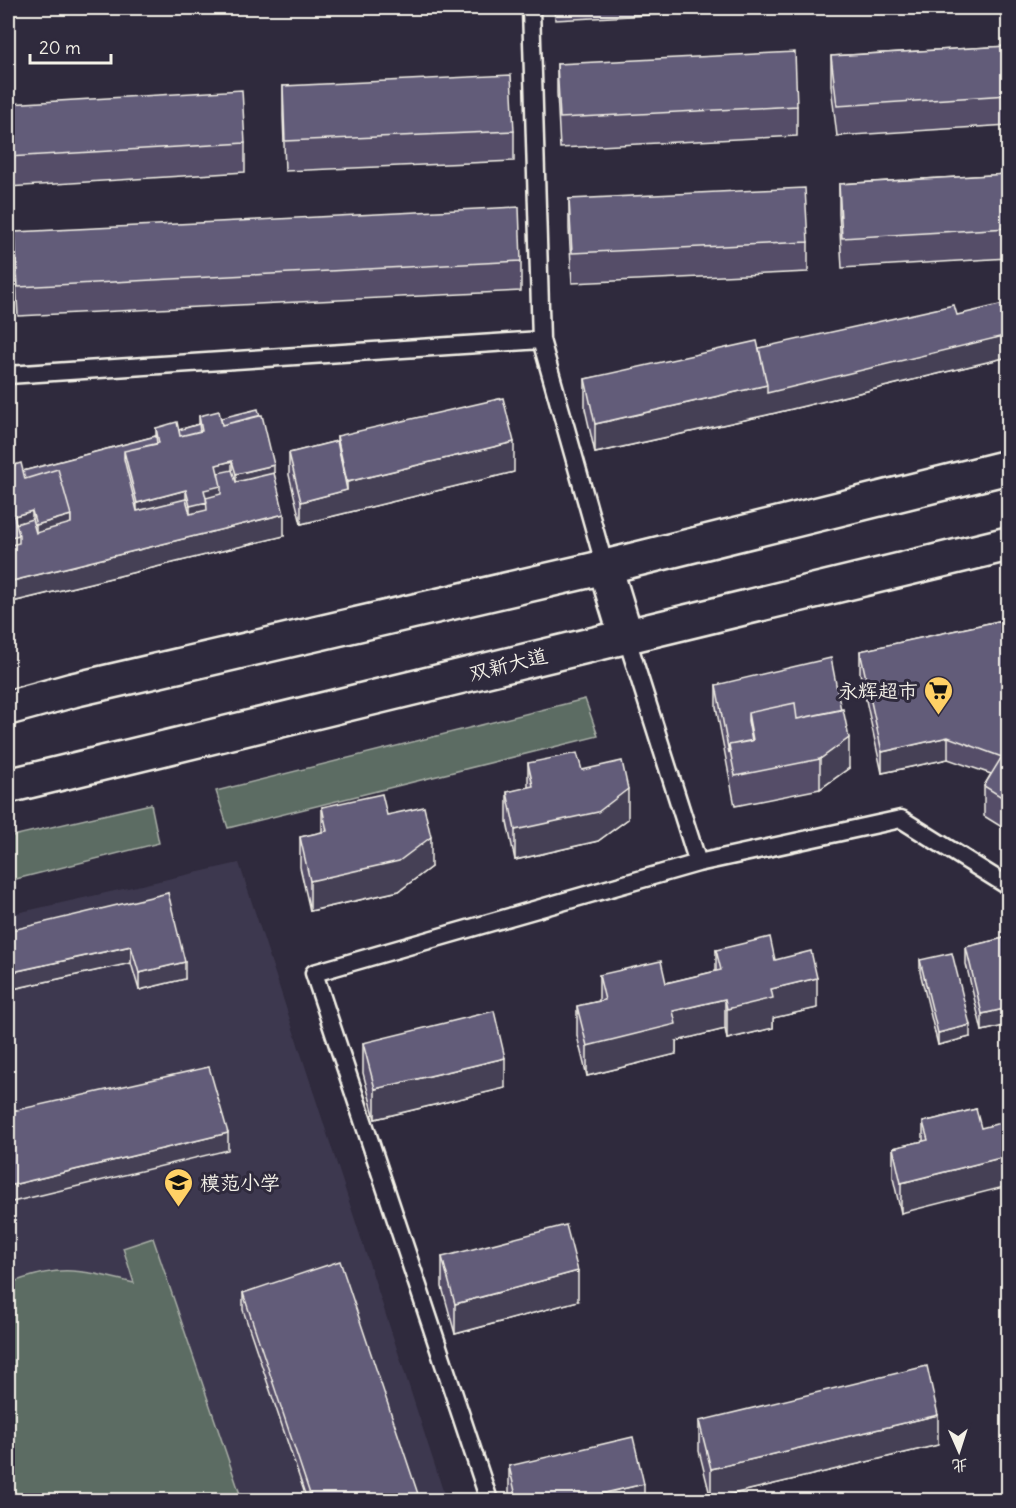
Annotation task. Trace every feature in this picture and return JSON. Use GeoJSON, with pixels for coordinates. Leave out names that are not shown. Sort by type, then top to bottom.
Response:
{"type":"FeatureCollection","features":[{"type":"Feature","properties":{"kind":"main road"},"geometry":{"type":"LineString","coordinates":[[8,708],[73,690],[605,567],[1008,467]]}},
{"type":"Feature","properties":{"kind":"main road","name":"双新大道"},"geometry":{"type":"LineString","coordinates":[[8,786],[1008,544]]}},
{"type":"Feature","properties":{"kind":"main road"},"geometry":{"type":"LineString","coordinates":[[605,567],[626,636]]}},
{"type":"Feature","properties":{"kind":"lane"},"geometry":{"type":"LineString","coordinates":[[531,8],[541,340],[605,567]]}},
{"type":"Feature","properties":{"kind":"lane"},"geometry":{"type":"LineString","coordinates":[[8,375],[541,340]]}},
{"type":"Feature","properties":{"kind":"lane"},"geometry":{"type":"LineString","coordinates":[[626,636],[698,863]]}},
{"type":"Feature","properties":{"kind":"lane"},"geometry":{"type":"LineString","coordinates":[[489,1500],[314,973],[698,863],[902,819],[1008,886]]}},
{"type":"Feature","properties":{"kind":"shaded area","name":"模范小学"},"geometry":{"type":"Polygon","coordinates":[[[239,863],[446,1500],[8,1500],[8,915],[239,863]]]}},
{"type":"Feature","properties":{"kind":"green space"},"geometry":{"type":"Polygon","coordinates":[[[585,699],[598,736],[228,828],[216,791],[585,699]]]}},
{"type":"Feature","properties":{"kind":"green space"},"geometry":{"type":"Polygon","coordinates":[[[151,804],[159,843],[8,881],[8,837],[151,804]]]}},
{"type":"Feature","properties":{"kind":"green space"},"geometry":{"type":"Polygon","coordinates":[[[153,1238],[242,1500],[8,1500],[8,1284],[27,1277],[57,1271],[84,1272],[134,1283],[123,1248],[153,1238]]]}},
{"type":"Feature","properties":{"kind":"building"},"geometry":{"type":"Polygon","coordinates":[[[1008,46],[1008,95],[837,106],[831,56],[1008,46]]]}},
{"type":"Feature","properties":{"kind":"building"},"geometry":{"type":"Polygon","coordinates":[[[795,52],[797,106],[560,118],[557,64],[795,52]]]}},
{"type":"Feature","properties":{"kind":"building"},"geometry":{"type":"Polygon","coordinates":[[[511,75],[514,131],[285,141],[283,86],[511,75]]]}},
{"type":"Feature","properties":{"kind":"building"},"geometry":{"type":"Polygon","coordinates":[[[242,90],[245,143],[8,157],[8,104],[242,90]]]}},
{"type":"Feature","properties":{"kind":"building"},"geometry":{"type":"Polygon","coordinates":[[[1008,174],[1008,228],[842,238],[839,184],[1008,174]]]}},
{"type":"Feature","properties":{"kind":"building"},"geometry":{"type":"Polygon","coordinates":[[[805,188],[808,242],[572,253],[569,199],[805,188]]]}},
{"type":"Feature","properties":{"kind":"building"},"geometry":{"type":"Polygon","coordinates":[[[519,207],[521,261],[18,287],[15,232],[519,207]]]}},
{"type":"Feature","properties":{"kind":"building"},"geometry":{"type":"Polygon","coordinates":[[[1008,303],[1008,335],[767,393],[759,348],[954,305],[957,315],[1008,303]]]}},
{"type":"Feature","properties":{"kind":"building"},"geometry":{"type":"Polygon","coordinates":[[[757,341],[767,385],[595,424],[585,379],[757,341]]]}},
{"type":"Feature","properties":{"kind":"building"},"geometry":{"type":"Polygon","coordinates":[[[503,398],[514,442],[347,482],[337,436],[503,398]]]}},
{"type":"Feature","properties":{"kind":"building"},"geometry":{"type":"Polygon","coordinates":[[[258,409],[260,416],[222,425],[221,418],[258,409]]]}},
{"type":"Feature","properties":{"kind":"building"},"geometry":{"type":"Polygon","coordinates":[[[219,411],[222,425],[262,415],[274,465],[236,474],[232,461],[216,465],[221,486],[204,490],[207,502],[190,506],[186,490],[137,503],[124,451],[159,443],[156,428],[177,422],[180,436],[202,431],[199,416],[219,411]]]}},
{"type":"Feature","properties":{"kind":"building"},"geometry":{"type":"Polygon","coordinates":[[[199,424],[200,431],[180,436],[179,430],[199,424]]]}},
{"type":"Feature","properties":{"kind":"building"},"geometry":{"type":"Polygon","coordinates":[[[156,436],[157,444],[124,451],[137,511],[186,499],[190,514],[207,510],[206,498],[221,494],[218,473],[232,470],[236,482],[274,473],[284,514],[8,582],[8,546],[19,543],[16,524],[32,519],[36,533],[71,523],[71,515],[58,469],[25,479],[23,471],[156,436]]]}},
{"type":"Feature","properties":{"kind":"building"},"geometry":{"type":"Polygon","coordinates":[[[337,441],[347,490],[301,502],[289,453],[337,441]]]}},
{"type":"Feature","properties":{"kind":"building"},"geometry":{"type":"Polygon","coordinates":[[[21,463],[25,479],[58,469],[71,515],[36,525],[32,511],[14,516],[19,535],[8,538],[8,467],[21,463]]]}},
{"type":"Feature","properties":{"kind":"building","name":"永辉超市"},"geometry":{"type":"Polygon","coordinates":[[[1008,619],[1008,752],[1006,750],[1002,757],[948,737],[882,752],[860,651],[1008,619]]]}},
{"type":"Feature","properties":{"kind":"building"},"geometry":{"type":"Polygon","coordinates":[[[831,658],[841,710],[797,719],[795,703],[748,713],[752,741],[729,745],[729,753],[716,685],[831,658]]]}},
{"type":"Feature","properties":{"kind":"building"},"geometry":{"type":"Polygon","coordinates":[[[795,703],[797,719],[843,709],[849,738],[820,759],[735,776],[729,745],[753,740],[748,713],[795,703]]]}},
{"type":"Feature","properties":{"kind":"building"},"geometry":{"type":"Polygon","coordinates":[[[1006,750],[1008,752],[1008,801],[984,786],[1006,750]]]}},
{"type":"Feature","properties":{"kind":"building"},"geometry":{"type":"Polygon","coordinates":[[[577,753],[582,770],[622,761],[628,789],[598,812],[515,830],[507,792],[533,786],[528,763],[577,753]]]}},
{"type":"Feature","properties":{"kind":"building"},"geometry":{"type":"Polygon","coordinates":[[[382,794],[387,815],[424,807],[431,837],[399,861],[310,881],[300,837],[327,831],[322,807],[382,794]]]}},
{"type":"Feature","properties":{"kind":"building"},"geometry":{"type":"Polygon","coordinates":[[[168,893],[185,962],[139,973],[131,946],[8,973],[8,931],[168,893]]]}},
{"type":"Feature","properties":{"kind":"building"},"geometry":{"type":"Polygon","coordinates":[[[770,937],[775,960],[811,951],[817,978],[771,989],[773,998],[727,1009],[725,999],[673,1011],[676,1024],[587,1046],[577,1006],[605,1000],[599,975],[661,961],[666,983],[721,970],[716,950],[770,937]]]}},
{"type":"Feature","properties":{"kind":"building"},"geometry":{"type":"Polygon","coordinates":[[[1008,937],[1008,1008],[982,1014],[966,947],[1008,937]]]}},
{"type":"Feature","properties":{"kind":"building"},"geometry":{"type":"Polygon","coordinates":[[[952,953],[970,1025],[938,1033],[920,960],[952,953]]]}},
{"type":"Feature","properties":{"kind":"building"},"geometry":{"type":"Polygon","coordinates":[[[494,1011],[505,1058],[375,1089],[363,1043],[494,1011]]]}},
{"type":"Feature","properties":{"kind":"building"},"geometry":{"type":"Polygon","coordinates":[[[209,1067],[228,1133],[8,1186],[8,1112],[209,1067]]]}},
{"type":"Feature","properties":{"kind":"building"},"geometry":{"type":"Polygon","coordinates":[[[976,1109],[981,1128],[1008,1121],[1008,1156],[901,1183],[893,1148],[928,1140],[923,1122],[976,1109]]]}},
{"type":"Feature","properties":{"kind":"building"},"geometry":{"type":"Polygon","coordinates":[[[566,1225],[578,1271],[455,1304],[442,1257],[566,1225]]]}},
{"type":"Feature","properties":{"kind":"building"},"geometry":{"type":"Polygon","coordinates":[[[340,1261],[420,1500],[312,1500],[243,1293],[340,1261]]]}},
{"type":"Feature","properties":{"kind":"building"},"geometry":{"type":"Polygon","coordinates":[[[927,1366],[938,1415],[711,1469],[699,1421],[927,1366]]]}},
{"type":"Feature","properties":{"kind":"building"},"geometry":{"type":"Polygon","coordinates":[[[633,1437],[644,1484],[574,1500],[517,1500],[509,1466],[633,1437]]]}},
{"type":"Feature","properties":{"kind":"place","name":"永辉超市"},"geometry":{"type":"Point","coordinates":[939,716]}},
{"type":"Feature","properties":{"kind":"place","name":"模范小学"},"geometry":{"type":"Point","coordinates":[179,1208]}}]}
